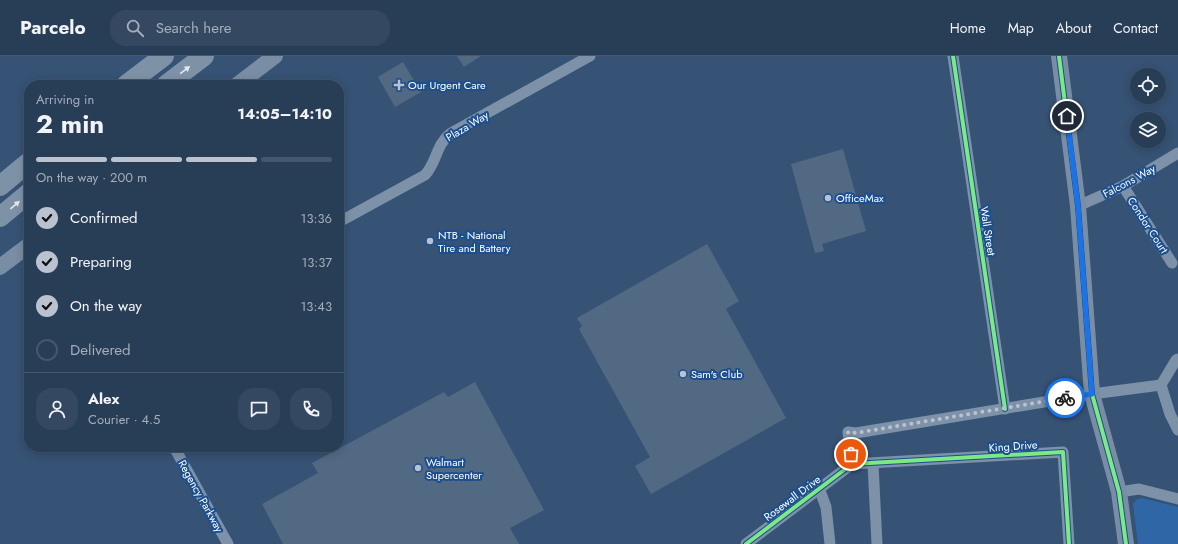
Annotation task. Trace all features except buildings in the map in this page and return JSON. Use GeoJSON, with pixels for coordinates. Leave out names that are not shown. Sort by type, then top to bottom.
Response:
{"type":"FeatureCollection","features":[{"type":"Feature","properties":{"kind":"highway"},"geometry":{"type":"LineString","coordinates":[[133,80],[164,56]]}},
{"type":"Feature","properties":{"kind":"highway"},"geometry":{"type":"LineString","coordinates":[[173,80],[204,56]]}},
{"type":"Feature","properties":{"kind":"highway"},"geometry":{"type":"LineString","coordinates":[[0,186],[24,166]]}},
{"type":"Feature","properties":{"kind":"highway"},"geometry":{"type":"LineString","coordinates":[[0,217],[24,197]]}},
{"type":"Feature","properties":{"kind":"street"},"geometry":{"type":"LineString","coordinates":[[244,80],[275,56]]}},
{"type":"Feature","properties":{"kind":"street","name":"Plaza Way"},"geometry":{"type":"LineString","coordinates":[[344,219],[425,175],[431,169],[441,143],[451,133],[590,56]]}},
{"type":"Feature","properties":{"kind":"street","name":"Wall Street"},"geometry":{"type":"LineString","coordinates":[[953,56],[1005,408]]}},
{"type":"Feature","properties":{"kind":"street"},"geometry":{"type":"LineString","coordinates":[[1059,56],[1078,206],[1092,394],[1119,492],[1126,544]]}},
{"type":"Feature","properties":{"kind":"street","name":"Falcons Way"},"geometry":{"type":"LineString","coordinates":[[1078,206],[1123,186],[1178,153]]}},
{"type":"Feature","properties":{"kind":"street","name":"Condor Court"},"geometry":{"type":"LineString","coordinates":[[1123,186],[1172,263]]}},
{"type":"Feature","properties":{"kind":"street"},"geometry":{"type":"LineString","coordinates":[[0,267],[24,249]]}},
{"type":"Feature","properties":{"kind":"street"},"geometry":{"type":"LineString","coordinates":[[877,544],[873,464],[852,464],[848,432],[856,433],[1092,394],[1161,385],[1178,359]]}},
{"type":"Feature","properties":{"kind":"street"},"geometry":{"type":"LineString","coordinates":[[1161,385],[1170,414],[1178,430]]}},
{"type":"Feature","properties":{"kind":"street","name":"Regency Parkway"},"geometry":{"type":"LineString","coordinates":[[177,452],[228,544]]}},
{"type":"Feature","properties":{"kind":"street","name":"King Drive"},"geometry":{"type":"LineString","coordinates":[[873,464],[1063,452],[1069,544]]}},
{"type":"Feature","properties":{"kind":"street","name":"Rosewall Drive"},"geometry":{"type":"LineString","coordinates":[[746,544],[852,464]]}},
{"type":"Feature","properties":{"kind":"street","name":"Rosewall Drive"},"geometry":{"type":"LineString","coordinates":[[819,488],[826,507],[830,544]]}},
{"type":"Feature","properties":{"kind":"street"},"geometry":{"type":"LineString","coordinates":[[1119,492],[1138,489],[1178,499]]}},
{"type":"Feature","properties":{"kind":"shaded area"},"geometry":{"type":"Polygon","coordinates":[[[1142,498],[1178,507],[1178,544],[1138,544],[1133,504],[1137,499],[1142,498]]]}},
{"type":"Feature","properties":{"kind":"cycle path"},"geometry":{"type":"LineString","coordinates":[[953,56],[1005,409]]}},
{"type":"Feature","properties":{"kind":"cycle path"},"geometry":{"type":"LineString","coordinates":[[1059,56],[1078,206],[1092,394],[1119,492],[1126,544]]}},
{"type":"Feature","properties":{"kind":"cycle path"},"geometry":{"type":"LineString","coordinates":[[746,544],[852,464],[1063,452],[1069,544]]}},
{"type":"Feature","properties":{"kind":"way so far"},"geometry":{"type":"LineString","coordinates":[[851,454],[848,432],[856,433],[1065,398]]}},
{"type":"Feature","properties":{"kind":"place","name":"Our Urgent Care"},"geometry":{"type":"Point","coordinates":[399,85]}},
{"type":"Feature","properties":{"kind":"place","name":"OfficeMax"},"geometry":{"type":"Point","coordinates":[828,198]}},
{"type":"Feature","properties":{"kind":"place","name":"NTB - National Tire and Battery"},"geometry":{"type":"Point","coordinates":[430,241]}},
{"type":"Feature","properties":{"kind":"place","name":"Sam's Club"},"geometry":{"type":"Point","coordinates":[683,374]}},
{"type":"Feature","properties":{"kind":"place","name":"Walmart Supercenter"},"geometry":{"type":"Point","coordinates":[418,468]}},
{"type":"Feature","properties":{"kind":"route"},"geometry":{"type":"LineString","coordinates":[[1065,398],[1092,394],[1078,206],[1067,116]]}}]}
